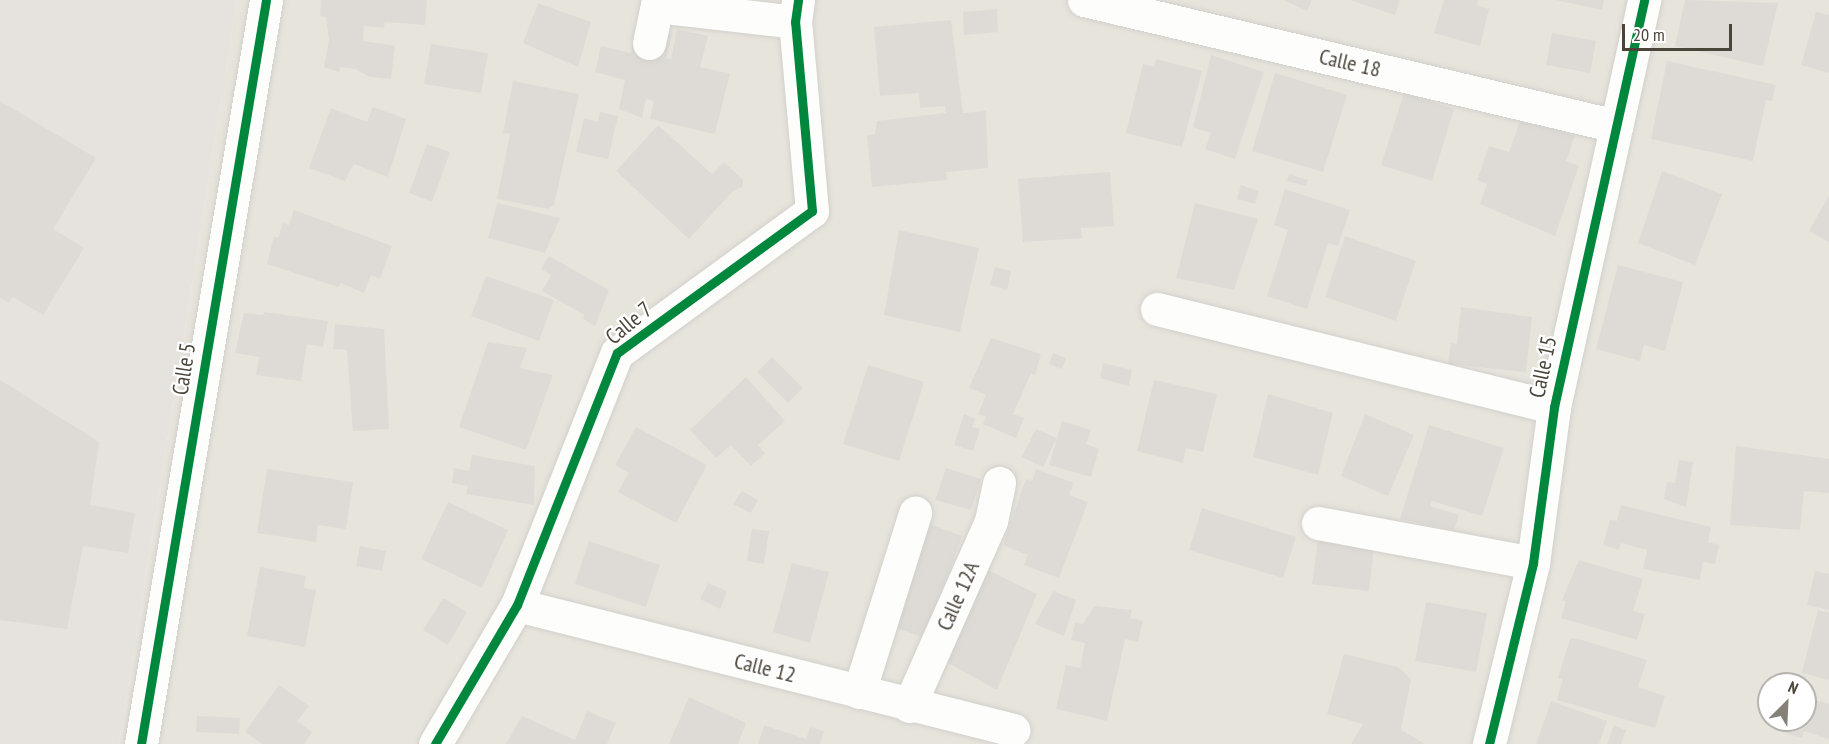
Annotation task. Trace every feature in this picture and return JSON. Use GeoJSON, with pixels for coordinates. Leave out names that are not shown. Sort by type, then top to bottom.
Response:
{"type":"FeatureCollection","features":[{"type":"Feature","properties":{"kind":"street","name":"Calle 5"},"geometry":{"type":"LineString","coordinates":[[141,744],[266,0]]}},
{"type":"Feature","properties":{"kind":"street","name":"Calle 18"},"geometry":{"type":"LineString","coordinates":[[1084,0],[1616,126]]}},
{"type":"Feature","properties":{"kind":"street","name":"Calle 15"},"geometry":{"type":"LineString","coordinates":[[1489,744],[1533,563],[1554,407],[1644,0]]}},
{"type":"Feature","properties":{"kind":"street"},"geometry":{"type":"LineString","coordinates":[[650,44],[658,3],[797,11]]}},
{"type":"Feature","properties":{"kind":"street","name":"Calle 7"},"geometry":{"type":"LineString","coordinates":[[435,744],[518,605],[617,353],[812,211],[797,11]]}},
{"type":"Feature","properties":{"kind":"street"},"geometry":{"type":"LineString","coordinates":[[1157,309],[1554,407]]}},
{"type":"Feature","properties":{"kind":"street","name":"Calle 12A"},"geometry":{"type":"LineString","coordinates":[[909,706],[991,521],[999,483]]}},
{"type":"Feature","properties":{"kind":"street"},"geometry":{"type":"LineString","coordinates":[[860,692],[915,513]]}},
{"type":"Feature","properties":{"kind":"street"},"geometry":{"type":"LineString","coordinates":[[1318,523],[1533,563]]}},
{"type":"Feature","properties":{"kind":"street","name":"Calle 12"},"geometry":{"type":"LineString","coordinates":[[518,605],[909,706],[1014,730]]}},
{"type":"Feature","properties":{"kind":"shaded area"},"geometry":{"type":"Polygon","coordinates":[[[0,0],[237,0],[119,744],[0,744],[0,0]]]}},
{"type":"Feature","properties":{"kind":"shaded area"},"geometry":{"type":"Polygon","coordinates":[[[237,0],[1829,0],[1829,744],[119,744],[237,0]]]}},
{"type":"Feature","properties":{"kind":"building"},"geometry":{"type":"Polygon","coordinates":[[[321,0],[427,0],[425,25],[385,22],[384,28],[364,26],[363,41],[395,46],[391,79],[370,77],[355,69],[340,67],[339,72],[324,67],[329,40],[326,17],[320,16],[321,0]]]}},
{"type":"Feature","properties":{"kind":"building"},"geometry":{"type":"Polygon","coordinates":[[[1283,0],[1312,0],[1307,11],[1283,0]]]}},
{"type":"Feature","properties":{"kind":"building"},"geometry":{"type":"Polygon","coordinates":[[[1350,0],[1400,0],[1395,15],[1350,0]]]}},
{"type":"Feature","properties":{"kind":"building"},"geometry":{"type":"Polygon","coordinates":[[[1444,0],[1478,0],[1477,5],[1489,9],[1480,46],[1434,33],[1444,0]]]}},
{"type":"Feature","properties":{"kind":"building"},"geometry":{"type":"Polygon","coordinates":[[[1556,0],[1604,0],[1602,10],[1556,0]]]}},
{"type":"Feature","properties":{"kind":"building"},"geometry":{"type":"Polygon","coordinates":[[[1685,0],[1778,3],[1763,66],[1675,46],[1685,0]]]}},
{"type":"Feature","properties":{"kind":"building"},"geometry":{"type":"Polygon","coordinates":[[[538,3],[591,22],[578,67],[523,43],[538,3]]]}},
{"type":"Feature","properties":{"kind":"building"},"geometry":{"type":"Polygon","coordinates":[[[997,9],[998,32],[964,35],[963,12],[997,9]]]}},
{"type":"Feature","properties":{"kind":"building"},"geometry":{"type":"Polygon","coordinates":[[[1816,12],[1829,15],[1829,73],[1801,65],[1816,12]]]}},
{"type":"Feature","properties":{"kind":"building"},"geometry":{"type":"Polygon","coordinates":[[[951,20],[963,113],[986,111],[988,168],[946,172],[947,180],[872,187],[867,135],[875,134],[877,121],[946,113],[945,106],[920,108],[919,93],[880,96],[874,27],[951,20]]]}},
{"type":"Feature","properties":{"kind":"building"},"geometry":{"type":"Polygon","coordinates":[[[637,26],[672,34],[666,58],[671,59],[677,29],[708,36],[700,67],[730,74],[715,134],[650,119],[654,101],[646,99],[642,118],[619,109],[625,80],[595,72],[601,46],[631,53],[637,26]]]}},
{"type":"Feature","properties":{"kind":"building"},"geometry":{"type":"Polygon","coordinates":[[[1552,33],[1596,41],[1590,73],[1546,65],[1552,33]]]}},
{"type":"Feature","properties":{"kind":"building"},"geometry":{"type":"Polygon","coordinates":[[[431,44],[488,53],[481,93],[424,84],[431,44]]]}},
{"type":"Feature","properties":{"kind":"building"},"geometry":{"type":"Polygon","coordinates":[[[1211,55],[1264,72],[1235,159],[1205,149],[1211,133],[1193,127],[1211,55]]]}},
{"type":"Feature","properties":{"kind":"building"},"geometry":{"type":"Polygon","coordinates":[[[1156,59],[1202,71],[1182,147],[1126,133],[1143,64],[1154,67],[1156,59]]]}},
{"type":"Feature","properties":{"kind":"building"},"geometry":{"type":"Polygon","coordinates":[[[1667,61],[1776,85],[1772,101],[1766,100],[1753,161],[1651,139],[1667,61]]]}},
{"type":"Feature","properties":{"kind":"building"},"geometry":{"type":"Polygon","coordinates":[[[1275,73],[1347,95],[1323,172],[1252,151],[1275,73]]]}},
{"type":"Feature","properties":{"kind":"building"},"geometry":{"type":"Polygon","coordinates":[[[513,81],[579,94],[554,205],[548,209],[497,199],[510,134],[503,133],[513,81]]]}},
{"type":"Feature","properties":{"kind":"building"},"geometry":{"type":"Polygon","coordinates":[[[1404,93],[1454,109],[1432,181],[1381,165],[1404,93]]]}},
{"type":"Feature","properties":{"kind":"building"},"geometry":{"type":"Polygon","coordinates":[[[0,101],[96,158],[53,229],[84,248],[43,315],[13,297],[9,303],[0,298],[0,101]]]}},
{"type":"Feature","properties":{"kind":"building"},"geometry":{"type":"Polygon","coordinates":[[[373,107],[406,119],[388,177],[354,164],[345,181],[309,168],[331,108],[367,122],[373,107]]]}},
{"type":"Feature","properties":{"kind":"building"},"geometry":{"type":"Polygon","coordinates":[[[600,112],[618,116],[608,159],[576,152],[584,118],[598,122],[600,112]]]}},
{"type":"Feature","properties":{"kind":"building"},"geometry":{"type":"Polygon","coordinates":[[[1522,116],[1575,136],[1566,161],[1579,166],[1555,236],[1480,204],[1487,184],[1477,180],[1489,146],[1509,152],[1522,116]]]}},
{"type":"Feature","properties":{"kind":"building"},"geometry":{"type":"Polygon","coordinates":[[[658,125],[712,174],[724,162],[743,180],[743,186],[732,192],[689,239],[616,171],[658,125]]]}},
{"type":"Feature","properties":{"kind":"building"},"geometry":{"type":"Polygon","coordinates":[[[427,144],[450,152],[432,202],[409,193],[427,144]]]}},
{"type":"Feature","properties":{"kind":"building"},"geometry":{"type":"Polygon","coordinates":[[[1662,171],[1722,194],[1695,265],[1638,243],[1662,171]]]}},
{"type":"Feature","properties":{"kind":"building"},"geometry":{"type":"Polygon","coordinates":[[[1110,172],[1114,226],[1081,228],[1082,238],[1023,242],[1018,179],[1110,172]]]}},
{"type":"Feature","properties":{"kind":"building"},"geometry":{"type":"Polygon","coordinates":[[[1289,174],[1308,180],[1306,186],[1287,181],[1289,174]]]}},
{"type":"Feature","properties":{"kind":"building"},"geometry":{"type":"Polygon","coordinates":[[[1241,185],[1259,191],[1255,204],[1237,199],[1241,185]]]}},
{"type":"Feature","properties":{"kind":"building"},"geometry":{"type":"Polygon","coordinates":[[[1285,189],[1350,210],[1338,246],[1328,243],[1307,309],[1267,296],[1288,230],[1274,225],[1285,189]]]}},
{"type":"Feature","properties":{"kind":"building"},"geometry":{"type":"Polygon","coordinates":[[[1829,195],[1829,242],[1809,231],[1829,195]]]}},
{"type":"Feature","properties":{"kind":"building"},"geometry":{"type":"Polygon","coordinates":[[[497,203],[560,218],[545,253],[488,238],[497,203]]]}},
{"type":"Feature","properties":{"kind":"building"},"geometry":{"type":"Polygon","coordinates":[[[1195,203],[1258,219],[1234,290],[1176,278],[1195,203]]]}},
{"type":"Feature","properties":{"kind":"building"},"geometry":{"type":"Polygon","coordinates":[[[294,210],[392,246],[380,279],[371,275],[364,293],[341,283],[338,287],[267,264],[274,236],[278,238],[283,223],[289,225],[294,210]]]}},
{"type":"Feature","properties":{"kind":"building"},"geometry":{"type":"Polygon","coordinates":[[[899,230],[979,248],[960,332],[884,315],[899,230]]]}},
{"type":"Feature","properties":{"kind":"building"},"geometry":{"type":"Polygon","coordinates":[[[1345,236],[1416,261],[1396,321],[1325,297],[1345,236]]]}},
{"type":"Feature","properties":{"kind":"building"},"geometry":{"type":"Polygon","coordinates":[[[549,256],[609,290],[595,326],[583,319],[585,315],[542,291],[551,275],[541,269],[549,256]]]}},
{"type":"Feature","properties":{"kind":"building"},"geometry":{"type":"Polygon","coordinates":[[[1618,265],[1683,282],[1665,351],[1644,345],[1640,361],[1596,349],[1618,265]]]}},
{"type":"Feature","properties":{"kind":"building"},"geometry":{"type":"Polygon","coordinates":[[[995,267],[1011,271],[1007,290],[990,285],[995,267]]]}},
{"type":"Feature","properties":{"kind":"building"},"geometry":{"type":"Polygon","coordinates":[[[486,276],[554,300],[539,341],[471,316],[486,276]]]}},
{"type":"Feature","properties":{"kind":"building"},"geometry":{"type":"Polygon","coordinates":[[[1461,307],[1532,317],[1526,372],[1448,364],[1451,343],[1457,344],[1461,307]]]}},
{"type":"Feature","properties":{"kind":"building"},"geometry":{"type":"Polygon","coordinates":[[[264,312],[328,321],[323,347],[307,344],[301,381],[256,375],[259,357],[235,353],[244,313],[263,315],[264,312]]]}},
{"type":"Feature","properties":{"kind":"building"},"geometry":{"type":"Polygon","coordinates":[[[335,324],[384,329],[389,429],[353,431],[347,350],[333,349],[335,324]]]}},
{"type":"Feature","properties":{"kind":"building"},"geometry":{"type":"Polygon","coordinates":[[[991,338],[1041,354],[1035,375],[1031,373],[1013,414],[1024,418],[1016,438],[983,424],[986,417],[978,414],[986,395],[969,388],[991,338]]]}},
{"type":"Feature","properties":{"kind":"building"},"geometry":{"type":"Polygon","coordinates":[[[488,342],[527,348],[520,368],[553,375],[526,450],[459,427],[488,342]]]}},
{"type":"Feature","properties":{"kind":"building"},"geometry":{"type":"Polygon","coordinates":[[[1053,353],[1066,358],[1062,369],[1049,364],[1053,353]]]}},
{"type":"Feature","properties":{"kind":"building"},"geometry":{"type":"Polygon","coordinates":[[[772,357],[803,388],[788,403],[757,372],[772,357]]]}},
{"type":"Feature","properties":{"kind":"building"},"geometry":{"type":"Polygon","coordinates":[[[1103,363],[1132,370],[1129,386],[1100,378],[1103,363]]]}},
{"type":"Feature","properties":{"kind":"building"},"geometry":{"type":"Polygon","coordinates":[[[868,365],[924,382],[899,461],[843,444],[868,365]]]}},
{"type":"Feature","properties":{"kind":"building"},"geometry":{"type":"Polygon","coordinates":[[[746,377],[785,421],[758,445],[765,453],[751,466],[731,445],[716,458],[690,430],[746,377]]]}},
{"type":"Feature","properties":{"kind":"building"},"geometry":{"type":"Polygon","coordinates":[[[0,380],[99,442],[90,505],[135,513],[128,553],[83,546],[67,629],[0,620],[0,380]]]}},
{"type":"Feature","properties":{"kind":"building"},"geometry":{"type":"Polygon","coordinates":[[[1154,380],[1217,394],[1203,452],[1186,448],[1183,463],[1137,451],[1154,380]]]}},
{"type":"Feature","properties":{"kind":"building"},"geometry":{"type":"Polygon","coordinates":[[[1268,394],[1333,413],[1318,475],[1253,457],[1268,394]]]}},
{"type":"Feature","properties":{"kind":"building"},"geometry":{"type":"Polygon","coordinates":[[[964,414],[975,419],[972,427],[980,429],[973,451],[954,445],[964,414]]]}},
{"type":"Feature","properties":{"kind":"building"},"geometry":{"type":"Polygon","coordinates":[[[1365,414],[1414,435],[1388,496],[1341,476],[1365,414]]]}},
{"type":"Feature","properties":{"kind":"building"},"geometry":{"type":"Polygon","coordinates":[[[1062,421],[1091,430],[1086,444],[1099,449],[1091,477],[1049,465],[1062,421]]]}},
{"type":"Feature","properties":{"kind":"building"},"geometry":{"type":"Polygon","coordinates":[[[1429,425],[1504,448],[1482,516],[1432,501],[1430,506],[1459,515],[1454,530],[1400,519],[1429,425]]]}},
{"type":"Feature","properties":{"kind":"building"},"geometry":{"type":"Polygon","coordinates":[[[636,427],[707,465],[676,523],[618,492],[629,473],[615,465],[636,427]]]}},
{"type":"Feature","properties":{"kind":"building"},"geometry":{"type":"Polygon","coordinates":[[[1036,429],[1057,438],[1043,467],[1022,457],[1036,429]]]}},
{"type":"Feature","properties":{"kind":"building"},"geometry":{"type":"Polygon","coordinates":[[[1736,446],[1829,459],[1829,493],[1804,491],[1800,530],[1730,525],[1736,446]]]}},
{"type":"Feature","properties":{"kind":"building"},"geometry":{"type":"Polygon","coordinates":[[[472,455],[535,466],[534,505],[466,494],[468,486],[452,483],[454,468],[469,471],[472,455]]]}},
{"type":"Feature","properties":{"kind":"building"},"geometry":{"type":"Polygon","coordinates":[[[1679,460],[1693,462],[1686,507],[1664,499],[1667,482],[1675,483],[1679,460]]]}},
{"type":"Feature","properties":{"kind":"building"},"geometry":{"type":"Polygon","coordinates":[[[946,468],[981,479],[971,510],[935,500],[946,468]]]}},
{"type":"Feature","properties":{"kind":"building"},"geometry":{"type":"Polygon","coordinates":[[[267,469],[353,482],[346,529],[318,525],[316,542],[257,533],[267,469]]]}},
{"type":"Feature","properties":{"kind":"building"},"geometry":{"type":"Polygon","coordinates":[[[1036,469],[1074,483],[1069,495],[1088,502],[1059,578],[1024,565],[1028,555],[1003,545],[1026,479],[1032,481],[1036,469]]]}},
{"type":"Feature","properties":{"kind":"building"},"geometry":{"type":"Polygon","coordinates":[[[742,491],[758,500],[751,513],[733,504],[742,491]]]}},
{"type":"Feature","properties":{"kind":"building"},"geometry":{"type":"Polygon","coordinates":[[[448,502],[508,530],[482,588],[421,559],[448,502]]]}},
{"type":"Feature","properties":{"kind":"building"},"geometry":{"type":"Polygon","coordinates":[[[1621,505],[1711,527],[1708,542],[1719,545],[1715,564],[1703,562],[1700,580],[1643,569],[1647,550],[1621,543],[1619,550],[1603,545],[1610,520],[1617,521],[1621,505]]]}},
{"type":"Feature","properties":{"kind":"building"},"geometry":{"type":"Polygon","coordinates":[[[1202,508],[1296,537],[1283,578],[1189,550],[1202,508]]]}},
{"type":"Feature","properties":{"kind":"building"},"geometry":{"type":"Polygon","coordinates":[[[927,523],[962,536],[925,638],[896,628],[927,523]]]}},
{"type":"Feature","properties":{"kind":"building"},"geometry":{"type":"Polygon","coordinates":[[[752,529],[769,531],[764,564],[747,561],[752,529]]]}},
{"type":"Feature","properties":{"kind":"building"},"geometry":{"type":"Polygon","coordinates":[[[1318,540],[1374,548],[1369,591],[1312,584],[1318,540]]]}},
{"type":"Feature","properties":{"kind":"building"},"geometry":{"type":"Polygon","coordinates":[[[589,541],[660,565],[646,607],[575,584],[589,541]]]}},
{"type":"Feature","properties":{"kind":"building"},"geometry":{"type":"Polygon","coordinates":[[[360,546],[386,551],[382,571],[356,566],[360,546]]]}},
{"type":"Feature","properties":{"kind":"building"},"geometry":{"type":"Polygon","coordinates":[[[1579,560],[1643,579],[1633,611],[1645,614],[1637,640],[1561,618],[1566,602],[1562,600],[1579,560]]]}},
{"type":"Feature","properties":{"kind":"building"},"geometry":{"type":"Polygon","coordinates":[[[792,563],[829,572],[810,643],[773,632],[792,563]]]}},
{"type":"Feature","properties":{"kind":"building"},"geometry":{"type":"Polygon","coordinates":[[[260,567],[306,576],[304,588],[316,590],[305,647],[247,636],[260,567]]]}},
{"type":"Feature","properties":{"kind":"building"},"geometry":{"type":"Polygon","coordinates":[[[984,568],[1037,594],[997,690],[939,658],[984,568]]]}},
{"type":"Feature","properties":{"kind":"building"},"geometry":{"type":"Polygon","coordinates":[[[1815,571],[1829,574],[1829,610],[1807,605],[1815,571]]]}},
{"type":"Feature","properties":{"kind":"building"},"geometry":{"type":"Polygon","coordinates":[[[708,583],[727,591],[720,609],[700,599],[708,583]]]}},
{"type":"Feature","properties":{"kind":"building"},"geometry":{"type":"Polygon","coordinates":[[[1053,591],[1076,600],[1064,636],[1035,624],[1053,591]]]}},
{"type":"Feature","properties":{"kind":"building"},"geometry":{"type":"Polygon","coordinates":[[[443,598],[467,612],[448,645],[423,630],[443,598]]]}},
{"type":"Feature","properties":{"kind":"building"},"geometry":{"type":"Polygon","coordinates":[[[1426,602],[1487,613],[1476,672],[1415,661],[1426,602]]]}},
{"type":"Feature","properties":{"kind":"building"},"geometry":{"type":"Polygon","coordinates":[[[1094,606],[1132,610],[1130,618],[1143,621],[1138,642],[1125,639],[1107,721],[1056,709],[1066,665],[1080,668],[1085,643],[1071,640],[1075,623],[1083,624],[1094,606]]]}},
{"type":"Feature","properties":{"kind":"building"},"geometry":{"type":"Polygon","coordinates":[[[1818,610],[1829,613],[1829,680],[1817,677],[1817,672],[1802,672],[1818,610]]]}},
{"type":"Feature","properties":{"kind":"building"},"geometry":{"type":"Polygon","coordinates":[[[1576,638],[1647,660],[1638,687],[1665,696],[1655,728],[1557,700],[1563,679],[1558,678],[1570,639],[1576,638]]]}},
{"type":"Feature","properties":{"kind":"building"},"geometry":{"type":"Polygon","coordinates":[[[1344,654],[1398,667],[1406,674],[1411,680],[1401,730],[1425,744],[1351,744],[1363,724],[1327,714],[1344,654]]]}},
{"type":"Feature","properties":{"kind":"building"},"geometry":{"type":"Polygon","coordinates":[[[279,685],[309,706],[297,721],[312,732],[304,744],[262,744],[245,732],[279,685]]]}},
{"type":"Feature","properties":{"kind":"building"},"geometry":{"type":"Polygon","coordinates":[[[689,697],[746,723],[738,744],[669,744],[689,697]]]}},
{"type":"Feature","properties":{"kind":"building"},"geometry":{"type":"Polygon","coordinates":[[[1817,700],[1829,704],[1829,739],[1807,732],[1817,732],[1817,700]]]}},
{"type":"Feature","properties":{"kind":"building"},"geometry":{"type":"Polygon","coordinates":[[[1551,701],[1607,721],[1599,744],[1536,744],[1551,701]]]}},
{"type":"Feature","properties":{"kind":"building"},"geometry":{"type":"Polygon","coordinates":[[[587,711],[616,723],[607,744],[506,744],[522,716],[575,740],[587,711]]]}},
{"type":"Feature","properties":{"kind":"building"},"geometry":{"type":"Polygon","coordinates":[[[197,716],[240,718],[239,734],[196,732],[197,716]]]}},
{"type":"Feature","properties":{"kind":"building"},"geometry":{"type":"Polygon","coordinates":[[[764,725],[806,739],[810,727],[824,731],[820,744],[758,744],[764,725]]]}},
{"type":"Feature","properties":{"kind":"building"},"geometry":{"type":"Polygon","coordinates":[[[1614,725],[1626,730],[1621,744],[1607,744],[1614,725]]]}},
{"type":"Feature","properties":{"kind":"building"},"geometry":{"type":"Polygon","coordinates":[[[1782,732],[1804,732],[1802,738],[1782,732]]]}},
{"type":"Feature","properties":{"kind":"cycle path"},"geometry":{"type":"LineString","coordinates":[[141,744],[266,0]]}},
{"type":"Feature","properties":{"kind":"cycle path"},"geometry":{"type":"LineString","coordinates":[[435,744],[517,605],[617,353],[812,211],[795,22],[798,0]]}},
{"type":"Feature","properties":{"kind":"cycle path"},"geometry":{"type":"LineString","coordinates":[[1489,744],[1533,563],[1554,407],[1644,0]]}}]}
